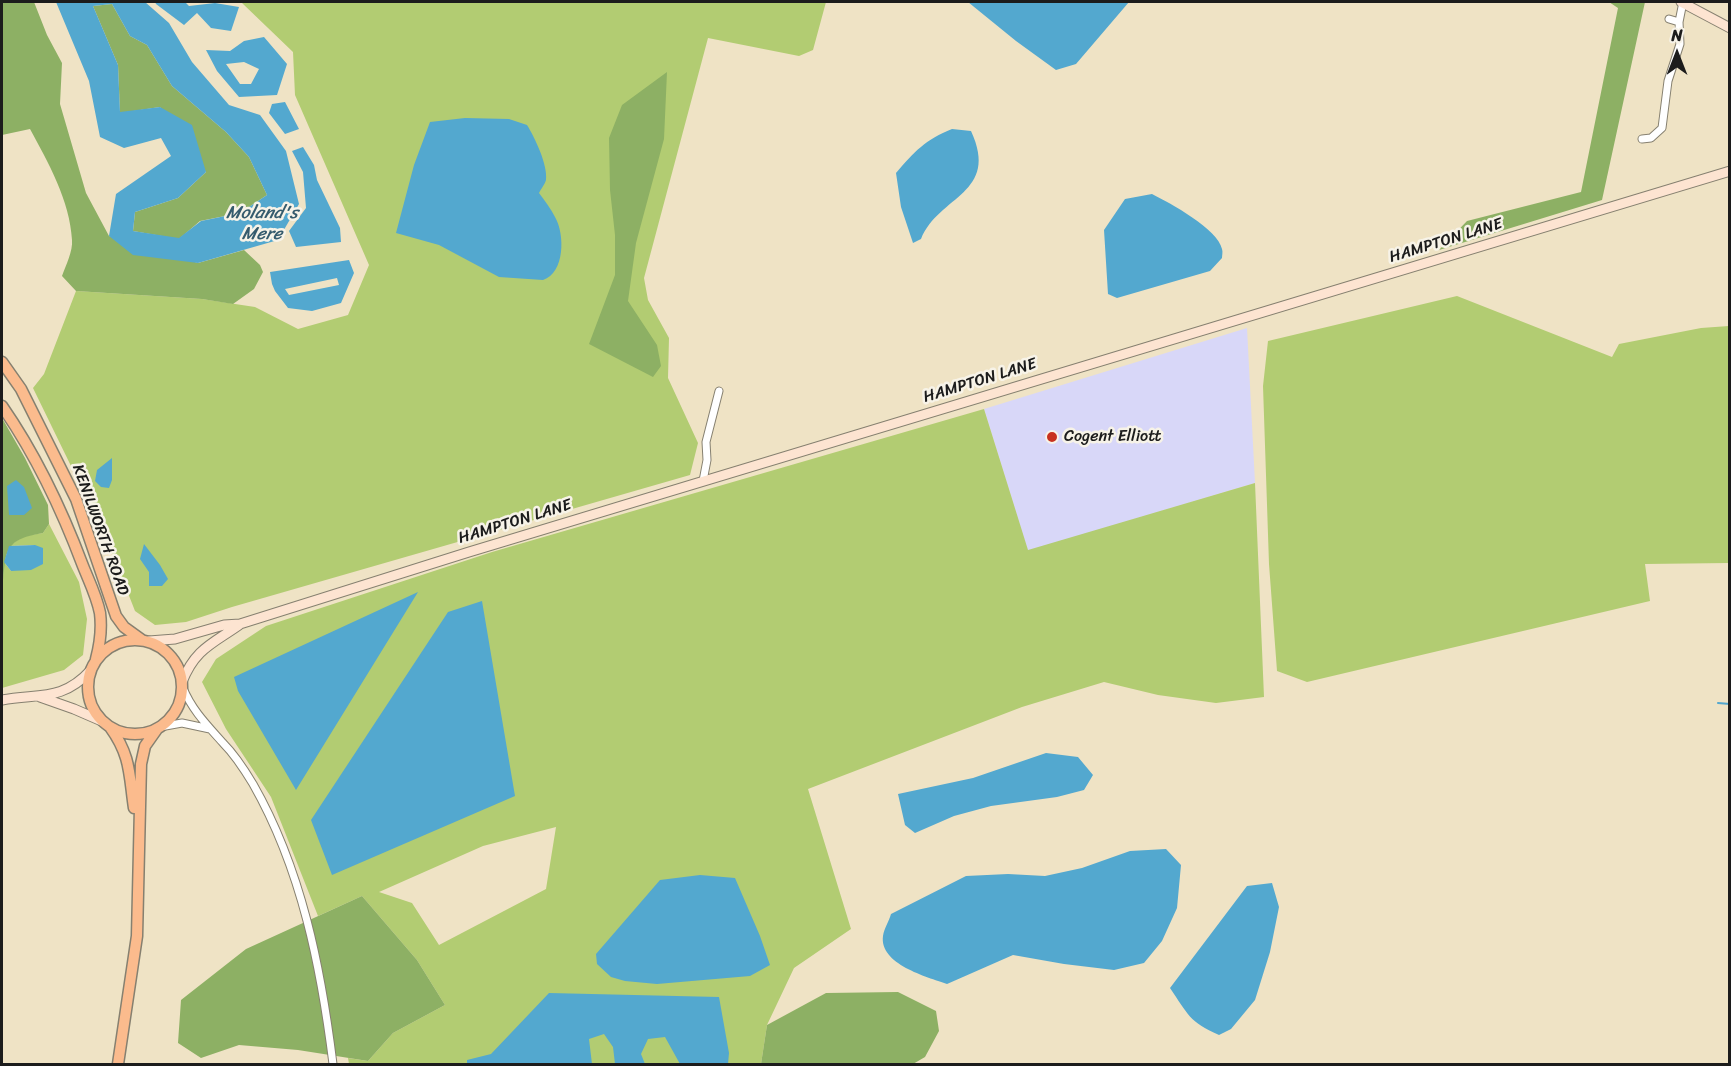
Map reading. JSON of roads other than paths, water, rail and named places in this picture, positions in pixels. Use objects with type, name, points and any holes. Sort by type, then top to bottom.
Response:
[{"type":"highway","name":"KENILWORTH ROAD","points":[[2,362],[21,389],[76,499],[116,616],[124,627],[145,641]]},
{"type":"highway","name":"KENILWORTH ROAD","points":[[2,406],[22,435],[51,490],[98,605],[101,629],[96,659]]},
{"type":"highway","points":[[118,1065],[137,936],[141,764],[145,746],[178,707],[182,685],[178,667],[168,653],[145,641],[121,642],[108,648],[96,659],[88,682],[89,699],[95,711],[121,742],[127,758],[139,842]]},
{"type":"highway","points":[[106,725],[132,734],[146,733],[158,728]]},
{"type":"main road","points":[[1682,2],[1730,28]]},
{"type":"main road","name":"HAMPTON LANE","points":[[182,685],[191,662],[208,644],[240,624],[281,609],[1730,171]]},
{"type":"main road","name":"HAMPTON LANE","points":[[145,641],[175,639],[224,625],[240,624]]},
{"type":"main road","points":[[2,700],[40,697],[71,687],[91,670]]},
{"type":"main road","points":[[40,697],[74,708],[106,725]]},
{"type":"street","points":[[1642,139],[1651,138],[1662,128],[1668,81],[1680,44],[1679,22],[1682,2]]},
{"type":"street","points":[[1669,19],[1679,22]]},
{"type":"street","points":[[1657,134],[1662,142]]},
{"type":"street","points":[[703,481],[707,460],[706,442],[719,391]]},
{"type":"street","points":[[182,685],[192,707],[232,753],[254,785],[291,869],[314,946],[333,1065]]},
{"type":"street","points":[[158,728],[177,723],[189,723],[210,729]]},
{"type":"water","name":"Moland's Mere","points":[[56,2],[145,2],[169,23],[192,62],[229,105],[260,115],[286,151],[299,204],[278,240],[198,263],[133,255],[109,236],[116,194],[171,156],[161,138],[124,148],[100,137],[89,81]],"holes":[[[112,4],[130,36],[147,45],[172,86],[226,132],[249,157],[267,195],[240,213],[201,221],[179,238],[133,231],[135,212],[178,198],[206,172],[192,125],[160,107],[120,112],[118,65],[93,6]]]},
{"type":"water","points":[[155,2],[185,2],[189,6],[215,3],[239,7],[231,31],[211,28],[197,13],[184,25]]},
{"type":"water","points":[[968,2],[1129,2],[1076,64],[1056,70]]},
{"type":"water","points":[[264,37],[287,64],[277,95],[239,97],[217,71],[206,50],[230,51],[244,41]],"holes":[[[244,62],[259,69],[251,84],[240,84],[226,64]]]},
{"type":"water","points":[[285,102],[299,129],[285,134],[269,113],[272,104]]},
{"type":"water","points":[[465,118],[509,119],[527,125],[534,137],[546,174],[545,182],[539,193],[555,217],[561,243],[556,270],[543,280],[499,277],[439,245],[396,233],[414,165],[430,122]]},
{"type":"water","points":[[952,129],[971,131],[978,152],[978,168],[973,181],[964,192],[940,212],[921,239],[913,243],[901,207],[896,173],[921,147]]},
{"type":"water","points":[[303,147],[314,165],[317,180],[340,228],[341,242],[296,247],[289,231],[306,208],[303,172],[292,151]]},
{"type":"water","points":[[1152,194],[1192,217],[1212,233],[1219,241],[1222,258],[1210,271],[1117,298],[1108,294],[1104,230],[1125,199]]},
{"type":"water","points":[[349,260],[354,273],[341,303],[312,311],[288,308],[275,291],[270,272]],"holes":[[[337,278],[339,285],[289,295],[285,289]]]},
{"type":"water","points":[[112,458],[112,480],[109,488],[101,487],[95,481],[97,470]]},
{"type":"water","points":[[16,480],[24,487],[32,508],[24,515],[9,515],[7,486]]},
{"type":"water","points":[[144,544],[168,579],[162,586],[149,586],[149,572],[140,559]]},
{"type":"water","points":[[35,545],[43,548],[43,564],[31,570],[11,571],[4,562],[9,546]]},
{"type":"water","points":[[418,592],[296,790],[238,691],[234,677]]},
{"type":"water","points":[[482,601],[515,796],[332,875],[311,820],[448,612]]},
{"type":"water","points":[[1046,753],[1078,757],[1093,775],[1084,790],[1057,797],[991,806],[954,816],[915,833],[905,825],[898,794],[973,778]]},
{"type":"water","points":[[1166,849],[1181,865],[1177,908],[1162,941],[1144,963],[1114,970],[1013,955],[947,984],[896,962],[884,946],[883,936],[891,914],[966,876],[1008,874],[1045,876],[1082,868],[1130,851]]},
{"type":"water","points":[[700,875],[735,878],[770,965],[750,976],[657,984],[625,981],[611,977],[597,964],[596,954],[660,880]]},
{"type":"water","points":[[1272,883],[1279,907],[1270,952],[1255,1000],[1231,1029],[1219,1035],[1195,1021],[1170,988],[1247,886]]},
{"type":"water","points":[[549,993],[719,997],[729,1053],[728,1064],[680,1064],[665,1037],[648,1039],[641,1054],[645,1064],[615,1064],[613,1047],[604,1034],[589,1039],[592,1064],[467,1064],[467,1060],[491,1054]]},
{"type":"waterway","points":[[1718,703],[1730,704]]},
{"type":"place","name":"Cogent Elliott","points":[[1052,437]]}]
